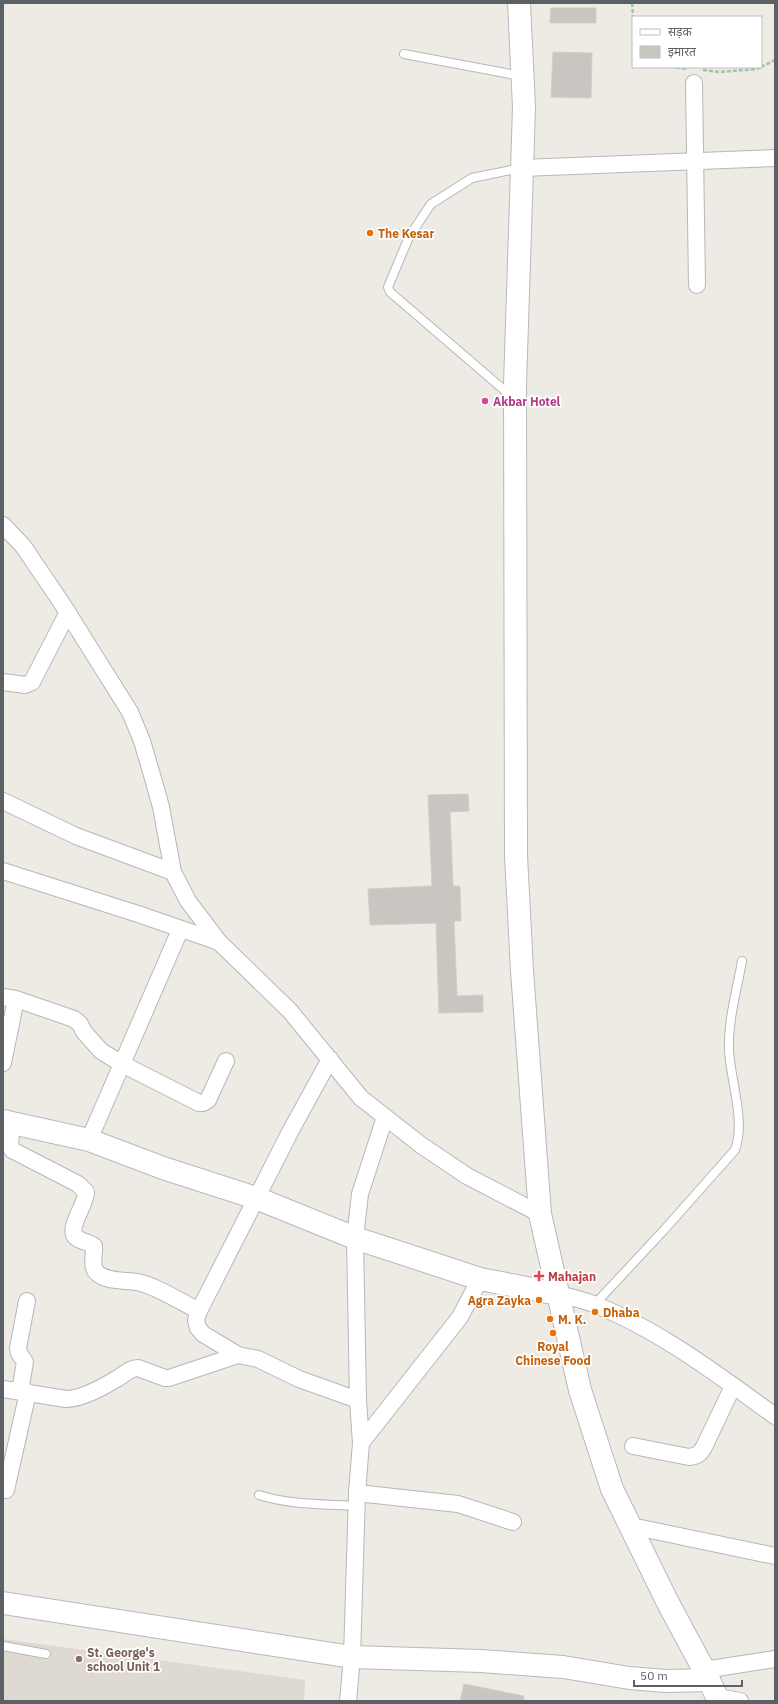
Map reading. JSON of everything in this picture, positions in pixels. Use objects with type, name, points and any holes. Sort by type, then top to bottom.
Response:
[{"type":"main road","points":[[519,3],[524,107],[515,399],[516,855],[522,971],[540,1214],[580,1390],[612,1489],[668,1603],[712,1687]]},
{"type":"main road","points":[[8,1122],[89,1140],[162,1168],[256,1198],[355,1238],[480,1279],[558,1294]]},
{"type":"main road","points":[[3,1603],[352,1657],[481,1661],[564,1667],[629,1678],[666,1680],[712,1687]]},
{"type":"street","points":[[693,74],[696,161],[697,285]]},
{"type":"street","points":[[522,168],[775,158]]},
{"type":"street","points":[[3,525],[23,546],[68,612],[130,712],[142,741],[161,807],[173,872],[188,901],[219,942],[290,1011],[357,1094],[385,1118],[467,1176],[540,1214]]},
{"type":"street","points":[[3,682],[24,685],[32,682],[68,612]]},
{"type":"street","points":[[3,801],[76,836],[173,872]]},
{"type":"street","points":[[3,871],[138,914],[180,930],[219,942]]},
{"type":"street","points":[[89,1140],[180,930]]},
{"type":"street","points":[[3,1063],[9,998],[74,1018],[101,1051],[122,1064],[178,1093],[203,1103],[208,1100],[226,1061]]},
{"type":"street","points":[[330,1059],[256,1198],[198,1311],[196,1320],[198,1328],[203,1334],[238,1355],[258,1359],[299,1379],[358,1400]]},
{"type":"street","points":[[348,1701],[352,1657],[357,1499],[361,1443],[358,1400],[355,1238],[360,1194],[385,1118]]},
{"type":"street","points":[[8,1122],[10,1145],[12,1150],[78,1184],[86,1192],[85,1199],[75,1222],[74,1234],[77,1238],[94,1246],[93,1266],[96,1272],[104,1277],[136,1282],[153,1287],[198,1311]]},
{"type":"street","points":[[361,1443],[460,1317],[480,1279]]},
{"type":"street","points":[[558,1294],[595,1304],[638,1324],[675,1347],[775,1416]]},
{"type":"street","points":[[6,1490],[24,1391],[25,1362],[18,1354],[18,1348],[27,1301]]},
{"type":"street","points":[[3,1388],[66,1398],[77,1398],[119,1378],[133,1368],[138,1368],[165,1378],[169,1378],[238,1355]]},
{"type":"street","points":[[633,1446],[689,1457],[696,1456],[701,1452],[733,1386]]},
{"type":"street","points":[[357,1499],[458,1504],[513,1522]]},
{"type":"street","points":[[631,1526],[775,1556]]},
{"type":"street","points":[[712,1687],[775,1659]]},
{"type":"street","points":[[712,1687],[740,1701]]},
{"type":"lane","points":[[404,54],[523,77]]},
{"type":"lane","points":[[515,399],[390,292],[388,288],[408,237],[431,204],[472,178],[522,168]]},
{"type":"lane","points":[[595,1304],[664,1230],[735,1150],[738,1134],[737,1112],[729,1039],[742,961]]},
{"type":"lane","points":[[258,1495],[294,1503],[357,1499]]},
{"type":"lane","points":[[3,1646],[46,1654]]},
{"type":"path","points":[[632,3],[633,16]]},
{"type":"path","points":[[762,66],[775,60]]},
{"type":"path","points":[[673,68],[693,74],[759,68]]},
{"type":"shaded area","name":"St. George's school Unit 1","points":[[3,1639],[305,1680],[304,1701],[3,1701]]},
{"type":"building","points":[[551,8],[596,8],[596,23],[550,23]]},
{"type":"building","points":[[553,52],[592,53],[591,98],[551,97]]},
{"type":"building","points":[[468,794],[469,811],[450,812],[453,886],[460,886],[461,921],[454,921],[457,996],[483,995],[483,1012],[439,1013],[436,923],[370,925],[368,889],[432,886],[428,795]]},
{"type":"building","points":[[464,1684],[524,1696],[523,1701],[460,1701]]},
{"type":"place","name":"The Kesar","points":[[370,233]]},
{"type":"place","name":"Akbar Hotel","points":[[485,401]]},
{"type":"place","name":"Mahajan","points":[[539,1276]]},
{"type":"place","name":"Agra Zayka","points":[[539,1300]]},
{"type":"place","name":"Dhaba","points":[[595,1312]]},
{"type":"place","name":"M. K.","points":[[550,1319]]},
{"type":"place","name":"Royal Chinese Food","points":[[553,1333]]},
{"type":"place","name":"St. George's school Unit 1","points":[[79,1659]]}]
